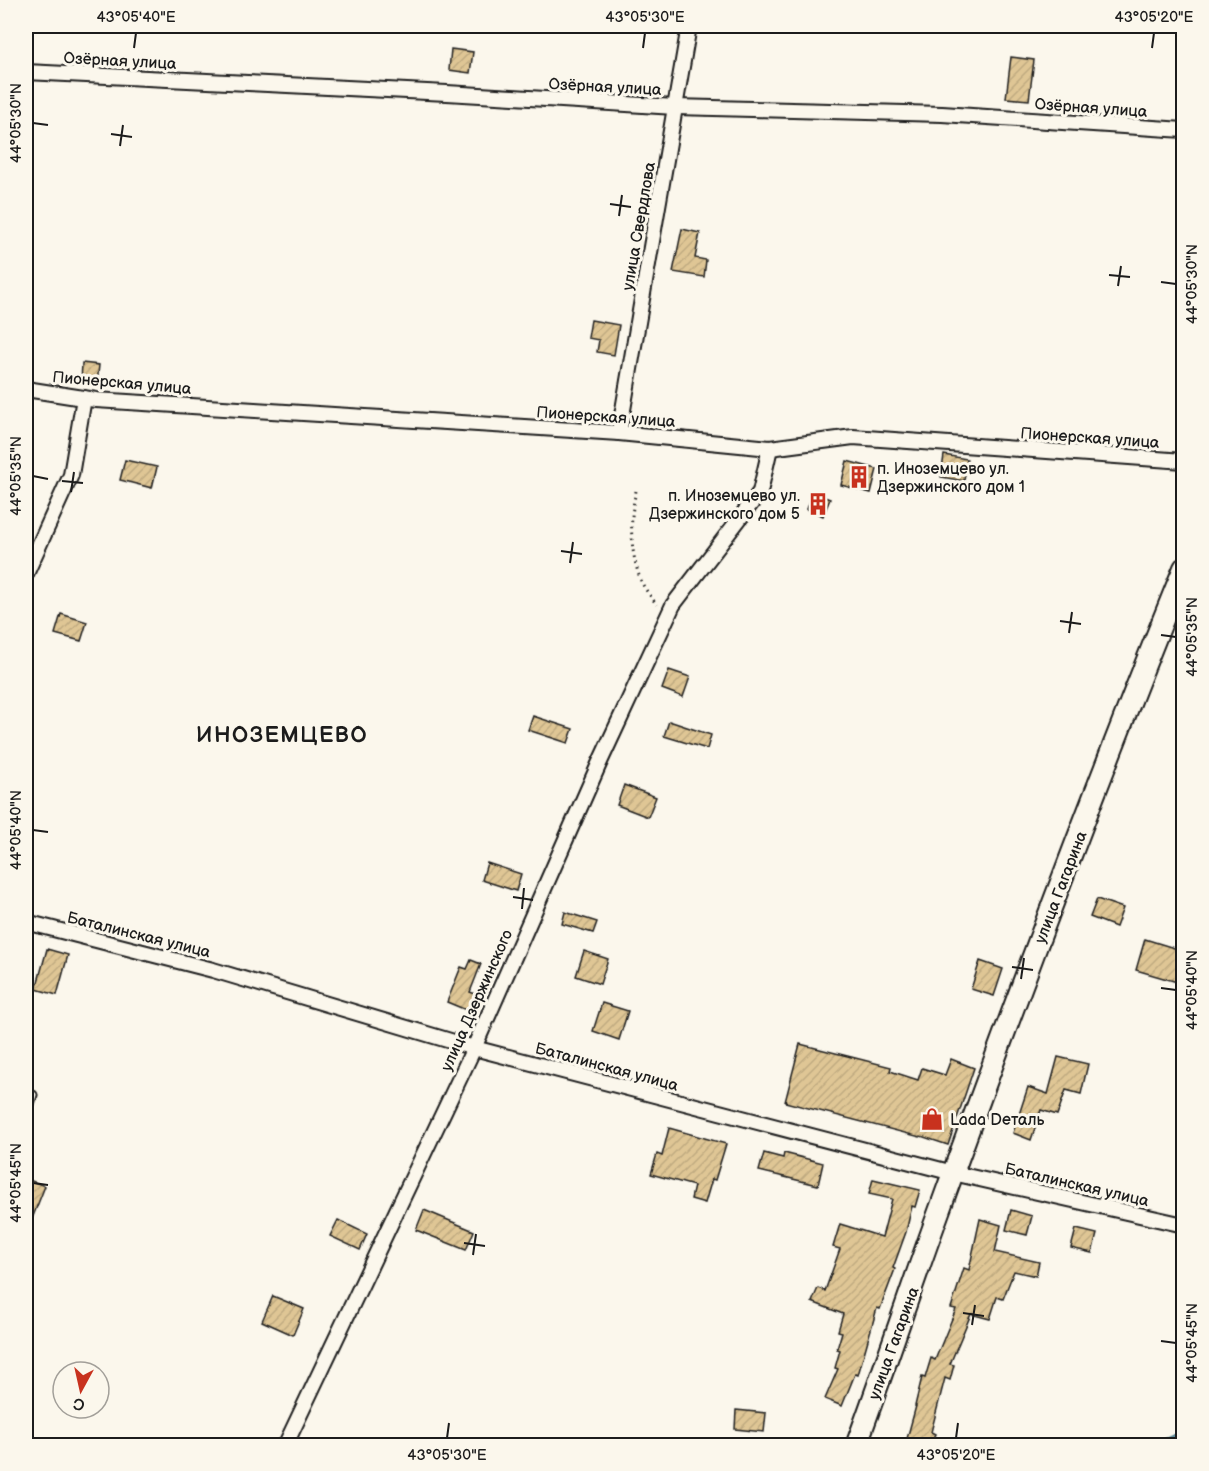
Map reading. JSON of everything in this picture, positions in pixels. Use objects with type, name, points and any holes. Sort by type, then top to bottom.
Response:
[{"type":"main road","name":"улица Гагарина","points":[[856,1446],[953,1173],[1070,858],[1184,568]]},
{"type":"street","name":"улица Свердлова","points":[[619,432],[689,26]]},
{"type":"street","name":"Озёрная улица","points":[[26,72],[675,106],[942,114],[1184,130]]},
{"type":"street","name":"Пионерская улица","points":[[26,389],[84,398],[619,432],[770,448],[853,437],[1184,461]]},
{"type":"street","points":[[26,574],[71,475],[84,398]]},
{"type":"street","name":"улица Дзержинского","points":[[285,1446],[474,1048],[599,764],[673,605],[760,492],[770,448]]},
{"type":"street","name":"Баталинская улица","points":[[26,922],[213,970],[474,1048],[953,1173],[1184,1225]]},
{"type":"lane","points":[[26,1116],[33,1095]]},
{"type":"path","points":[[636,491],[630,532],[636,560],[642,583],[667,620]]},
{"type":"building","points":[[451,49],[473,52],[470,73],[449,70]]},
{"type":"building","points":[[1011,57],[1034,60],[1029,100],[1006,98]]},
{"type":"building","points":[[682,229],[700,233],[695,258],[706,260],[704,277],[673,272]]},
{"type":"building","points":[[591,320],[619,325],[614,355],[597,352],[599,340],[588,338]]},
{"type":"building","points":[[82,363],[99,365],[97,385],[81,383]]},
{"type":"building","points":[[944,455],[967,459],[964,481],[941,477]]},
{"type":"building","points":[[125,460],[157,467],[152,488],[120,480]]},
{"type":"building","name":"п. Иноземцево ул. Дзержинского дом 1","points":[[847,461],[877,469],[871,493],[841,485]]},
{"type":"building","name":"п. Иноземцево ул. Дзержинского дом 5","points":[[813,493],[830,499],[823,516],[807,509]]},
{"type":"building","points":[[61,614],[87,622],[81,641],[55,634]]},
{"type":"building","points":[[669,670],[690,677],[683,697],[662,689]]},
{"type":"building","points":[[533,716],[573,729],[568,743],[528,730]]},
{"type":"building","points":[[669,721],[711,735],[707,749],[664,736]]},
{"type":"building","points":[[624,785],[656,797],[648,817],[617,805]]},
{"type":"building","points":[[487,863],[521,874],[516,891],[482,880]]},
{"type":"building","points":[[1097,899],[1123,908],[1116,927],[1090,917]]},
{"type":"building","points":[[565,912],[597,922],[593,933],[562,924]]},
{"type":"building","points":[[1145,939],[1184,951],[1184,984],[1136,970]]},
{"type":"building","points":[[47,949],[68,955],[57,995],[36,989]]},
{"type":"building","points":[[584,951],[608,959],[600,984],[576,976]]},
{"type":"building","points":[[471,960],[481,964],[470,992],[478,995],[471,1012],[447,1002],[461,967],[467,969]]},
{"type":"building","points":[[980,961],[1003,969],[994,996],[971,989]]},
{"type":"building","points":[[602,1003],[628,1011],[619,1040],[593,1031]]},
{"type":"building","points":[[800,1044],[891,1067],[890,1071],[918,1080],[922,1068],[945,1075],[951,1059],[974,1068],[948,1145],[921,1136],[785,1102]]},
{"type":"building","points":[[1058,1057],[1088,1064],[1081,1094],[1066,1090],[1057,1115],[1041,1110],[1031,1140],[1013,1133],[1028,1087],[1048,1094]]},
{"type":"building","points":[[669,1128],[726,1144],[705,1203],[691,1199],[694,1186],[651,1174],[657,1154],[662,1156]]},
{"type":"building","points":[[764,1153],[783,1158],[784,1153],[823,1163],[818,1185],[759,1171]]},
{"type":"building","points":[[26,1179],[45,1186],[26,1234]]},
{"type":"building","points":[[873,1179],[920,1190],[915,1207],[912,1206],[906,1232],[893,1268],[895,1269],[880,1309],[877,1308],[858,1375],[855,1374],[842,1406],[825,1399],[838,1369],[835,1368],[840,1350],[837,1349],[842,1332],[838,1331],[843,1314],[812,1302],[818,1288],[825,1291],[840,1249],[833,1247],[840,1224],[882,1237],[892,1199],[869,1194]]},
{"type":"building","points":[[424,1210],[474,1231],[466,1250],[416,1230]]},
{"type":"building","points":[[1011,1210],[1032,1216],[1027,1235],[1006,1230]]},
{"type":"building","points":[[980,1219],[1001,1225],[995,1252],[1039,1262],[1036,1276],[1014,1271],[1003,1299],[997,1297],[990,1319],[971,1314],[950,1364],[954,1365],[950,1380],[945,1378],[931,1432],[935,1434],[931,1446],[905,1446],[922,1377],[925,1378],[931,1358],[935,1360],[956,1309],[951,1308],[964,1268],[969,1270]]},
{"type":"building","points":[[338,1220],[367,1234],[360,1250],[330,1236]]},
{"type":"building","points":[[1076,1229],[1097,1234],[1092,1253],[1071,1248]]},
{"type":"building","points":[[273,1296],[304,1309],[293,1335],[262,1321]]},
{"type":"building","points":[[736,1410],[766,1413],[764,1432],[735,1429]]},
{"type":"waterway","points":[[1151,1446],[1184,1432]]},
{"type":"place","name":"п. Иноземцево ул. Дзержинского дом 1","points":[[859,477]]},
{"type":"place","name":"п. Иноземцево ул. Дзержинского дом 5","points":[[818,504]]},
{"type":"place","name":"Lada Dеталь","points":[[932,1119]]},
{"type":"district","name":"ИНОЗЕМЦЕВО","points":[[282,734]]}]
